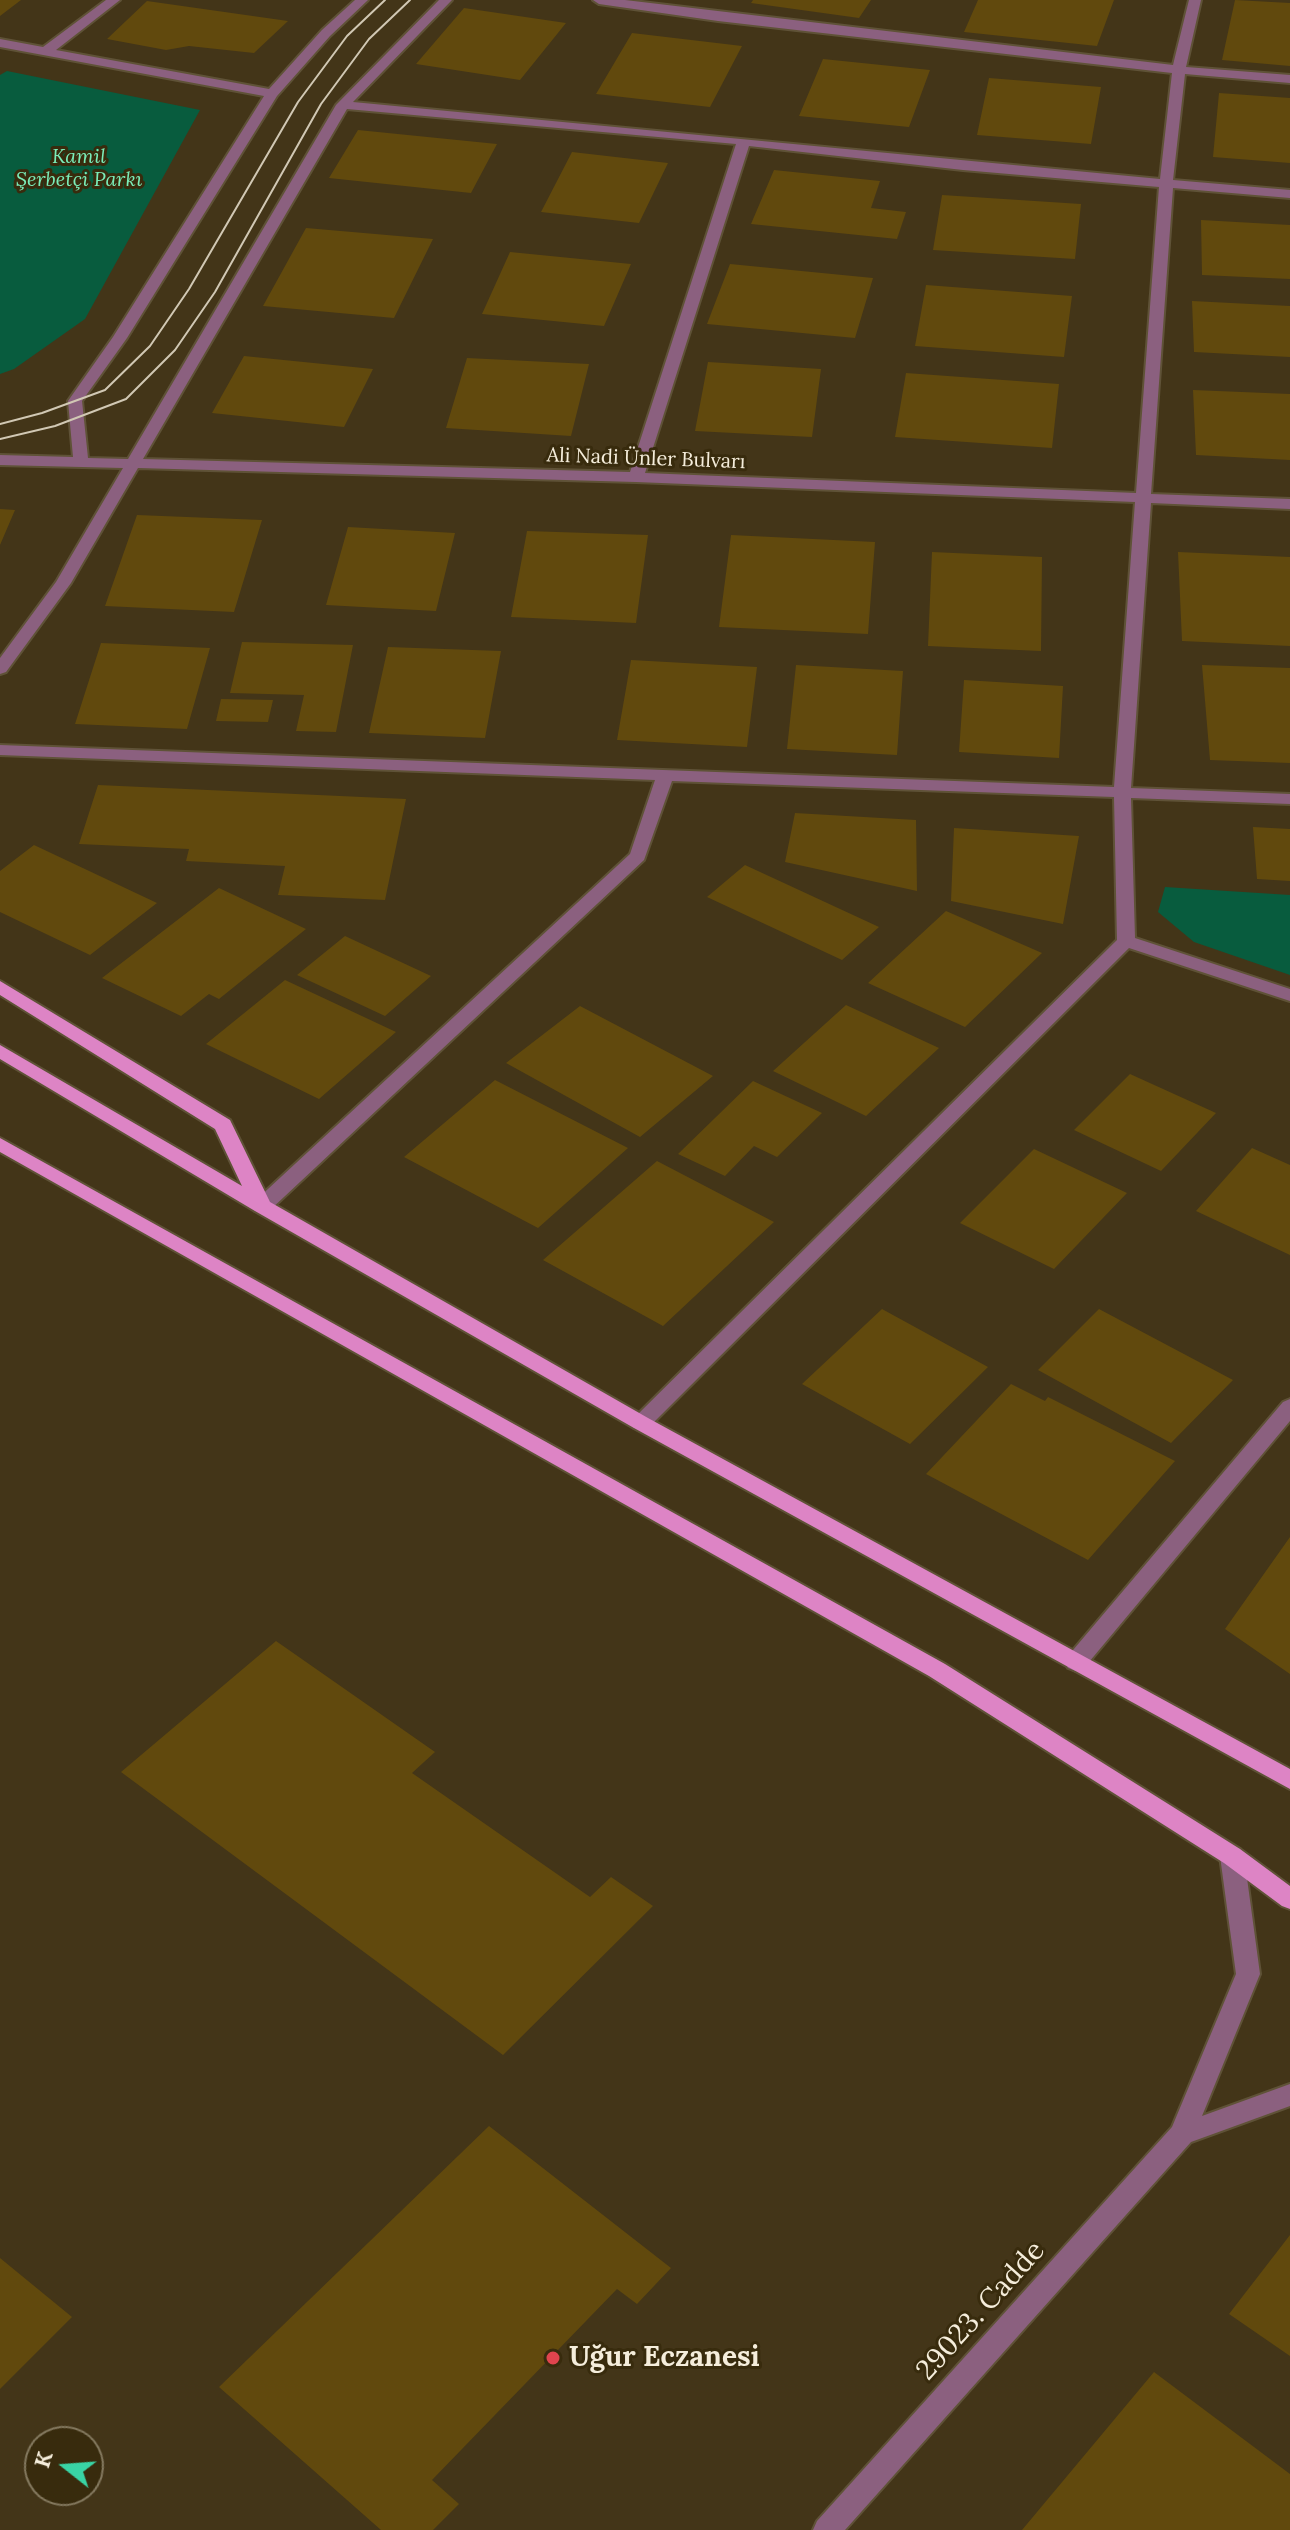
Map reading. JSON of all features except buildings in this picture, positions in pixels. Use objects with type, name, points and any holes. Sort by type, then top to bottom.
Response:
[{"type":"main road","points":[[0,987],[223,1125],[262,1206]]},
{"type":"main road","points":[[0,1051],[262,1206],[641,1423],[1289,1779]]},
{"type":"main road","points":[[0,1144],[937,1670],[1232,1856],[1290,1899]]},
{"type":"street","points":[[43,53],[114,0]]},
{"type":"street","points":[[81,464],[75,401],[120,338],[272,94],[326,33],[362,0]]},
{"type":"street","points":[[0,669],[63,583],[343,105],[446,0]]},
{"type":"street","points":[[599,0],[718,17],[1179,70],[1290,79]]},
{"type":"street","points":[[641,1423],[1126,941],[1122,792],[1166,184],[1179,70],[1195,0]]},
{"type":"street","points":[[0,43],[272,94]]},
{"type":"street","points":[[343,105],[744,141],[963,166],[1290,194]]},
{"type":"street","points":[[636,477],[744,141]]},
{"type":"street","name":"Ali Nadi Ünler Bulvarı","points":[[0,460],[131,466],[636,477],[1290,504]]},
{"type":"street","points":[[0,750],[1290,799]]},
{"type":"street","points":[[262,1206],[638,856],[665,775]]},
{"type":"street","points":[[1126,941],[1290,995]]},
{"type":"street","points":[[1076,1662],[1290,1407]]},
{"type":"street","name":"29023. Cadde","points":[[827,2530],[1182,2134],[1248,1974],[1232,1856]]},
{"type":"street","name":"29023. Cadde","points":[[1182,2134],[1290,2095]]},
{"type":"green space","name":"Kamil Şerbetçi Parkı","points":[[7,71],[200,110],[85,319],[14,369],[0,374],[0,75]]},
{"type":"green space","points":[[1165,887],[1290,895],[1290,975],[1194,942],[1158,912]]},
{"type":"tram line","points":[[0,424],[42,413],[105,390],[150,346],[189,289],[298,102],[347,36],[385,0]]},
{"type":"tram line","points":[[0,439],[55,426],[126,399],[175,350],[215,292],[321,104],[369,39],[410,0]]},
{"type":"place","name":"Uğur Eczanesi","points":[[553,2358]]}]
